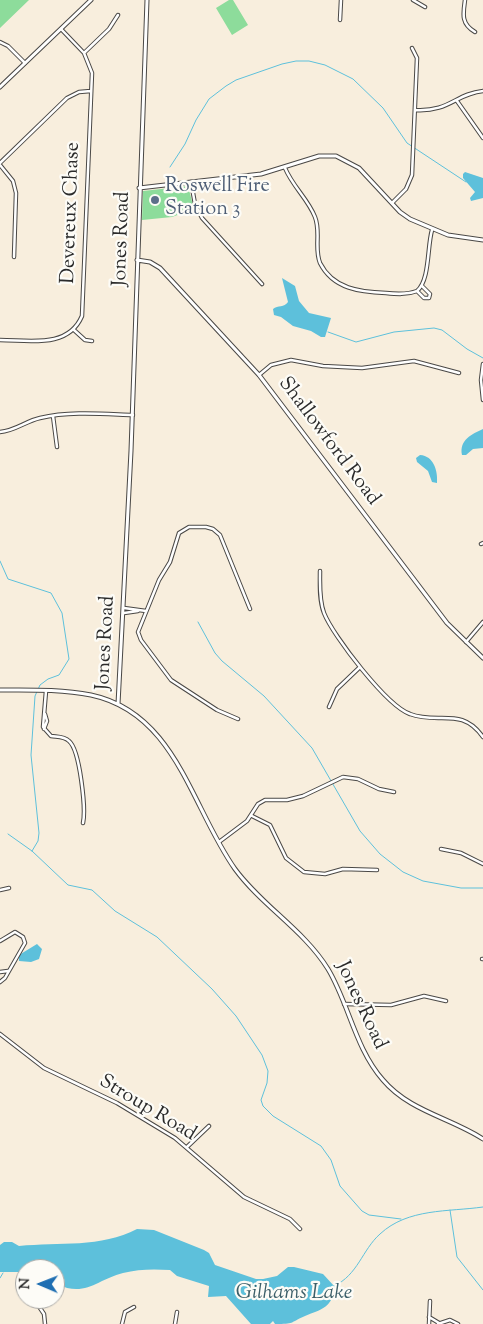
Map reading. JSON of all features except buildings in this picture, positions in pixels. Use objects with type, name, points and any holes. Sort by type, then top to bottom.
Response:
[{"type":"street","points":[[0,88],[91,0]]},
{"type":"street","name":"Jones Road","points":[[147,0],[139,188],[133,415],[118,704],[143,719],[163,741],[235,868],[256,894],[320,958],[344,1004],[369,1061],[388,1086],[412,1104],[457,1124],[483,1140]]},
{"type":"street","points":[[340,20],[341,0]]},
{"type":"street","points":[[413,0],[425,7]]},
{"type":"street","points":[[465,0],[464,21],[468,28],[475,32]]},
{"type":"street","points":[[84,53],[109,29],[118,15]]},
{"type":"street","name":"Devereux Chase","points":[[61,29],[84,53],[92,72],[83,247],[82,308],[79,324],[74,330]]},
{"type":"street","points":[[0,42],[8,46],[25,63]]},
{"type":"street","points":[[392,204],[406,190],[412,175],[417,58],[412,48]]},
{"type":"street","points":[[415,110],[438,110],[469,94],[483,90]]},
{"type":"street","points":[[14,257],[16,193],[13,181],[0,164],[67,98],[79,92],[91,91]]},
{"type":"street","points":[[457,101],[483,138]]},
{"type":"street","points":[[139,188],[262,174],[319,156],[342,158],[359,168],[392,204],[410,220],[432,230],[461,238],[483,240]]},
{"type":"street","points":[[285,168],[293,186],[315,216],[318,229],[319,257],[330,275],[343,286],[359,292],[407,294],[416,291],[422,286],[425,278],[432,230]]},
{"type":"street","points":[[191,182],[195,204],[202,218],[262,284]]},
{"type":"street","name":"Shallowford Road","points":[[137,260],[150,262],[160,268],[259,375],[447,623],[483,658]]},
{"type":"street","points":[[416,291],[424,298],[428,298],[430,294],[422,286]]},
{"type":"street","points":[[0,340],[53,340],[64,337],[74,330],[84,340],[92,341]]},
{"type":"street","points":[[259,375],[271,365],[288,360],[323,366],[362,368],[414,360],[459,373]]},
{"type":"street","points":[[483,364],[481,380],[483,400]]},
{"type":"street","points":[[0,432],[53,416],[133,415]]},
{"type":"street","points":[[53,416],[57,447]]},
{"type":"street","points":[[238,719],[217,710],[168,676],[138,635],[138,628],[159,580],[170,562],[177,537],[183,530],[193,526],[210,528],[220,535],[250,609]]},
{"type":"street","points":[[320,571],[324,614],[360,668],[395,705],[406,713],[420,717],[464,719],[475,727],[483,737]]},
{"type":"street","points":[[124,608],[140,611]]},
{"type":"street","points":[[124,613],[146,611]]},
{"type":"street","points":[[466,643],[483,622]]},
{"type":"street","points":[[329,707],[337,689],[360,668]]},
{"type":"street","points":[[0,690],[46,691],[90,695],[118,704]]},
{"type":"street","points":[[46,691],[45,713],[47,721],[44,729],[51,736],[63,738],[72,744],[83,786],[85,810],[82,824]]},
{"type":"street","points":[[219,842],[252,816],[258,804],[264,800],[287,800],[302,796],[343,777],[358,779],[378,789],[394,792]]},
{"type":"street","points":[[252,816],[270,825],[286,858],[304,872],[325,874],[344,869],[377,870]]},
{"type":"street","points":[[441,850],[461,852],[483,864]]},
{"type":"street","points":[[0,890],[9,888]]},
{"type":"street","points":[[0,941],[15,932],[23,937],[23,948],[1,981]]},
{"type":"street","points":[[1,981],[0,972],[8,971]]},
{"type":"street","points":[[344,1004],[392,1005],[424,996],[446,1001]]},
{"type":"street","name":"Stroup Road","points":[[0,1034],[40,1065],[117,1103],[187,1147],[244,1197],[290,1219],[300,1229]]},
{"type":"street","points":[[187,1147],[209,1126]]},
{"type":"street","points":[[429,1324],[430,1300]]},
{"type":"street","points":[[122,1324],[125,1312],[134,1307]]},
{"type":"street","points":[[41,1309],[44,1314],[45,1324]]},
{"type":"street","points":[[175,1324],[178,1312]]},
{"type":"street","points":[[429,1317],[438,1323],[452,1320],[458,1324]]},
{"type":"green space","points":[[0,0],[29,0],[0,28]]},
{"type":"green space","points":[[229,0],[233,0],[248,25],[232,35],[216,8]]},
{"type":"green space","points":[[188,186],[194,209],[172,217],[142,220],[143,191]]},
{"type":"water","points":[[465,172],[483,178],[483,198],[471,201],[470,198],[475,192],[463,178]]},
{"type":"water","points":[[282,278],[295,286],[299,301],[309,313],[331,318],[325,337],[293,326],[281,317],[274,315],[273,309],[288,302]]},
{"type":"water","points":[[483,429],[483,448],[473,449],[466,455],[462,455],[462,445],[467,438]]},
{"type":"water","points":[[420,455],[432,461],[437,474],[437,483],[432,482],[428,471],[417,462],[416,458]]},
{"type":"water","points":[[37,944],[42,949],[39,959],[31,962],[19,961],[19,955]]},
{"type":"water","name":"Gilhams Lake","points":[[137,1229],[154,1230],[204,1250],[209,1253],[215,1265],[256,1279],[277,1276],[288,1267],[323,1274],[335,1287],[334,1294],[329,1304],[325,1307],[292,1323],[275,1324],[273,1321],[270,1324],[251,1324],[226,1296],[208,1297],[209,1286],[177,1276],[170,1270],[129,1272],[91,1286],[76,1289],[65,1287],[65,1259],[15,1259],[15,1272],[0,1272],[0,1245],[4,1242],[12,1242],[19,1246],[80,1243],[94,1242],[123,1235]]},
{"type":"waterway","points":[[170,167],[185,144],[196,120],[209,99],[226,86],[236,80],[282,64],[309,61],[325,65],[353,79],[383,108],[407,143],[466,182]]},
{"type":"waterway","points":[[328,332],[356,342],[394,332],[434,328],[442,330],[467,349],[483,358]]},
{"type":"waterway","points":[[0,561],[8,579],[51,593],[62,613],[69,659],[59,675],[48,679],[40,685],[35,696],[31,755],[39,833],[38,841],[32,851]]},
{"type":"waterway","points":[[198,622],[215,653],[222,661],[264,696],[312,748],[360,831],[380,854],[403,872],[423,881],[461,888],[483,888]]},
{"type":"waterway","points":[[8,834],[32,851],[68,885],[92,890],[115,911],[157,937],[212,989],[236,1016],[262,1055],[268,1071],[267,1083],[261,1100],[263,1106],[273,1116],[321,1146],[331,1160],[340,1186],[362,1211],[369,1215],[401,1219]]},
{"type":"waterway","points":[[334,1286],[349,1275],[374,1240],[391,1226],[416,1215],[483,1207]]},
{"type":"waterway","points":[[450,1210],[457,1257],[483,1290]]},
{"type":"waterway","points":[[0,1278],[3,1273]]},
{"type":"place","name":"Roswell Fire Station 3","points":[[155,200]]}]
